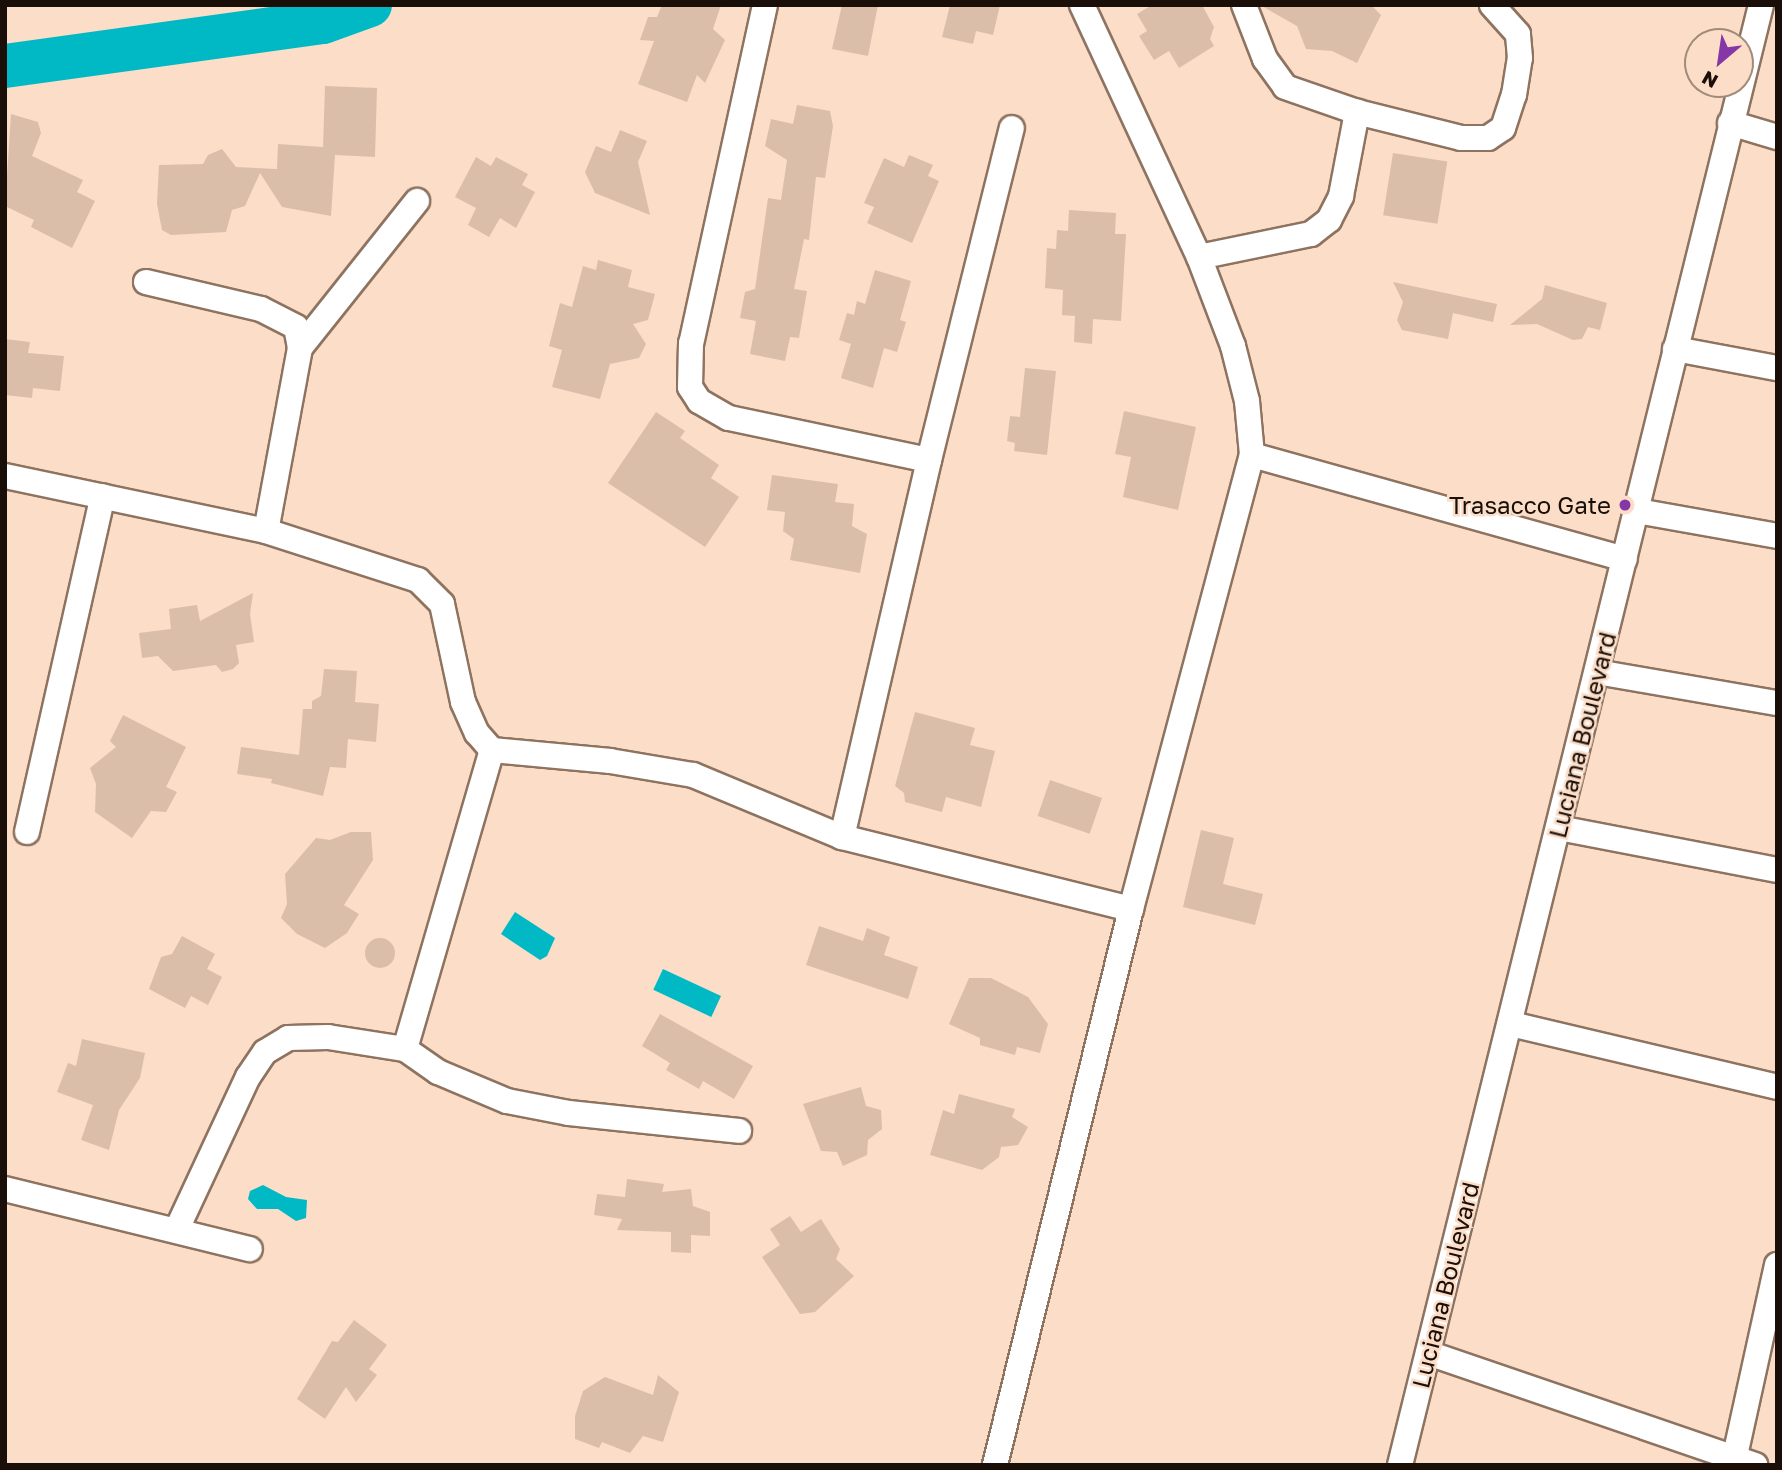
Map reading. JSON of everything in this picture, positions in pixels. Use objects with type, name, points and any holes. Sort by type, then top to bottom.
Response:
[{"type":"street","points":[[765,5],[691,343],[690,387],[699,401],[729,418],[929,460]]},
{"type":"street","points":[[995,1465],[1130,909],[1252,455],[1247,401],[1233,346],[1199,257],[1082,5]]},
{"type":"street","points":[[1244,5],[1265,59],[1285,87],[1357,112],[1461,138],[1488,138],[1503,128],[1514,95],[1518,34],[1492,5]]},
{"type":"street","name":"Luciana Boulevard","points":[[1400,1465],[1761,5]]},
{"type":"street","points":[[1199,257],[1311,234],[1329,220],[1341,197],[1357,112]]},
{"type":"street","points":[[1730,123],[1777,137]]},
{"type":"street","points":[[842,837],[929,460],[1012,128]]},
{"type":"street","points":[[300,348],[416,201]]},
{"type":"street","points":[[146,282],[284,317],[296,327],[300,348],[266,531]]},
{"type":"street","points":[[1675,349],[1777,368]]},
{"type":"street","points":[[1252,455],[1625,559]]},
{"type":"street","points":[[5,476],[266,531],[390,569],[433,591],[450,630],[469,718],[492,750],[610,761],[693,775],[842,837],[1130,909]]},
{"type":"street","points":[[27,832],[103,496]]},
{"type":"street","points":[[1637,511],[1777,537]]},
{"type":"street","points":[[1597,672],[1777,703]]},
{"type":"street","points":[[405,1049],[492,750]]},
{"type":"street","points":[[1559,828],[1777,870]]},
{"type":"street","points":[[1511,1024],[1777,1087]]},
{"type":"street","points":[[177,1229],[248,1077],[275,1043],[288,1038],[328,1037],[405,1049],[438,1072],[507,1101],[569,1113],[739,1131]]},
{"type":"street","points":[[5,1189],[250,1249]]},
{"type":"street","points":[[1428,1353],[1741,1462],[1777,1265]]},
{"type":"water","points":[[515,912],[555,938],[547,956],[540,960],[501,934]]},
{"type":"water","points":[[663,969],[721,996],[711,1017],[653,990]]},
{"type":"water","points":[[263,1185],[286,1197],[307,1200],[306,1218],[296,1221],[278,1209],[257,1209],[248,1199],[250,1191]]},
{"type":"building","points":[[662,5],[721,5],[713,29],[725,40],[705,83],[697,75],[687,102],[638,84],[654,41],[640,40],[648,17],[657,17]]},
{"type":"building","points":[[842,5],[878,5],[868,56],[832,49]]},
{"type":"building","points":[[950,5],[1000,5],[993,35],[976,31],[973,44],[942,37]]},
{"type":"building","points":[[1152,5],[1202,5],[1214,27],[1210,39],[1214,46],[1179,68],[1169,51],[1154,60],[1139,36],[1147,31],[1137,14]]},
{"type":"building","points":[[1260,5],[1371,5],[1381,15],[1357,63],[1332,51],[1306,49],[1297,26]]},
{"type":"building","points":[[325,86],[377,88],[375,157],[335,155],[331,216],[282,207],[260,173],[245,206],[232,210],[226,232],[171,235],[162,230],[157,204],[159,165],[203,164],[208,155],[222,149],[236,167],[277,169],[278,144],[323,147]]},
{"type":"building","points":[[797,105],[830,111],[833,126],[825,178],[816,177],[809,240],[804,239],[794,289],[807,291],[799,338],[790,337],[785,361],[750,354],[756,321],[740,318],[745,292],[755,289],[768,198],[781,200],[787,160],[765,146],[771,119],[793,124]]},
{"type":"building","points":[[11,114],[38,122],[41,133],[32,156],[83,180],[77,192],[95,201],[72,248],[31,227],[34,220],[5,206]]},
{"type":"building","points":[[620,130],[647,141],[638,162],[650,215],[595,193],[585,172],[596,146],[611,152]]},
{"type":"building","points":[[1393,153],[1447,162],[1437,224],[1383,215]]},
{"type":"building","points":[[909,155],[933,165],[928,176],[939,181],[912,243],[867,223],[874,207],[864,203],[884,158],[904,167]]},
{"type":"building","points":[[476,157],[491,166],[496,157],[528,174],[522,185],[535,192],[516,228],[500,218],[489,237],[468,225],[476,208],[455,197]]},
{"type":"building","points":[[1069,210],[1116,213],[1115,234],[1126,234],[1121,321],[1093,319],[1092,344],[1074,342],[1075,316],[1062,315],[1063,290],[1045,288],[1047,248],[1056,249],[1057,230],[1068,231]]},
{"type":"building","points":[[598,260],[632,270],[628,287],[655,294],[648,320],[633,324],[646,344],[639,358],[610,364],[600,399],[552,387],[562,350],[549,346],[560,303],[572,307],[583,266],[596,270]]},
{"type":"building","points":[[875,270],[911,281],[900,320],[906,322],[897,352],[884,348],[873,388],[841,378],[851,344],[839,340],[847,313],[854,315],[857,301],[865,304]]},
{"type":"building","points":[[1393,282],[1497,304],[1493,322],[1453,313],[1448,339],[1402,330],[1397,320],[1403,302]]},
{"type":"building","points":[[1545,285],[1607,303],[1600,330],[1588,327],[1582,339],[1573,340],[1537,324],[1510,325],[1542,299]]},
{"type":"building","points":[[5,339],[30,342],[28,353],[64,356],[60,391],[33,388],[32,398],[5,395]]},
{"type":"building","points":[[1025,368],[1056,371],[1047,455],[1014,451],[1015,443],[1007,441],[1010,416],[1020,417]]},
{"type":"building","points":[[1124,411],[1196,427],[1178,510],[1123,497],[1131,457],[1115,454]]},
{"type":"building","points":[[656,412],[685,431],[680,438],[719,465],[711,478],[739,497],[705,547],[608,483]]},
{"type":"building","points":[[772,475],[838,484],[835,502],[854,504],[852,526],[867,534],[860,573],[790,560],[794,539],[783,531],[785,512],[767,510]]},
{"type":"building","points":[[253,593],[250,614],[254,642],[236,645],[239,663],[233,669],[222,672],[216,665],[173,671],[158,656],[142,658],[139,633],[171,629],[169,609],[197,605],[200,621]]},
{"type":"building","points":[[324,669],[357,671],[355,702],[379,704],[376,742],[348,739],[346,768],[330,767],[323,796],[271,783],[272,779],[237,774],[241,747],[299,755],[303,709],[312,709],[312,701],[321,696]]},
{"type":"building","points":[[915,712],[975,728],[970,745],[995,751],[981,807],[946,797],[942,812],[905,802],[904,793],[895,786]]},
{"type":"building","points":[[123,715],[186,747],[166,787],[177,792],[166,812],[151,811],[132,838],[95,812],[96,784],[90,768],[116,747],[110,741]]},
{"type":"building","points":[[1050,780],[1102,798],[1090,834],[1038,816]]},
{"type":"building","points":[[1201,830],[1234,838],[1223,884],[1263,894],[1255,925],[1183,907]]},
{"type":"building","points":[[351,832],[371,832],[373,860],[344,905],[359,914],[347,933],[325,948],[297,934],[281,918],[287,904],[285,874],[316,838],[330,840]]},
{"type":"building","points":[[819,926],[863,941],[867,928],[890,937],[884,955],[918,967],[908,999],[806,965]]},
{"type":"building","points":[[182,936],[215,954],[207,969],[222,977],[208,1005],[191,996],[185,1008],[149,989],[161,957],[172,954]]},
{"type":"building","points":[[380,938],[391,942],[395,953],[391,964],[380,968],[369,964],[365,953],[369,942]]},
{"type":"building","points":[[969,978],[991,978],[1028,997],[1048,1024],[1040,1053],[1017,1047],[1015,1055],[980,1045],[980,1038],[949,1024]]},
{"type":"building","points":[[660,1014],[753,1066],[734,1099],[703,1081],[699,1089],[666,1070],[670,1063],[642,1046]]},
{"type":"building","points":[[82,1039],[145,1053],[140,1078],[119,1110],[109,1150],[81,1140],[93,1105],[57,1092],[68,1063],[76,1066]]},
{"type":"building","points":[[861,1087],[866,1106],[881,1110],[882,1129],[868,1140],[867,1155],[843,1166],[837,1152],[821,1151],[803,1104]]},
{"type":"building","points":[[959,1094],[1015,1109],[1012,1117],[1028,1127],[1018,1145],[1001,1147],[999,1157],[982,1170],[930,1155],[943,1110],[954,1114]]},
{"type":"building","points":[[627,1179],[664,1184],[662,1192],[691,1189],[693,1206],[710,1212],[710,1236],[691,1235],[691,1253],[671,1252],[671,1232],[617,1230],[622,1219],[594,1215],[597,1194],[625,1197]]},
{"type":"building","points":[[790,1216],[801,1232],[821,1219],[840,1249],[836,1259],[854,1276],[815,1312],[800,1314],[762,1257],[780,1245],[770,1229]]},
{"type":"building","points":[[354,1320],[387,1345],[369,1369],[377,1375],[356,1402],[346,1387],[325,1419],[297,1399],[332,1341],[338,1342]]},
{"type":"building","points":[[658,1375],[679,1392],[663,1442],[643,1436],[630,1453],[602,1442],[599,1448],[575,1439],[575,1416],[583,1391],[605,1377],[653,1395]]},
{"type":"waterway","points":[[5,66],[323,22],[370,5]]},
{"type":"place","name":"Trasacco Gate","points":[[1625,505]]}]
